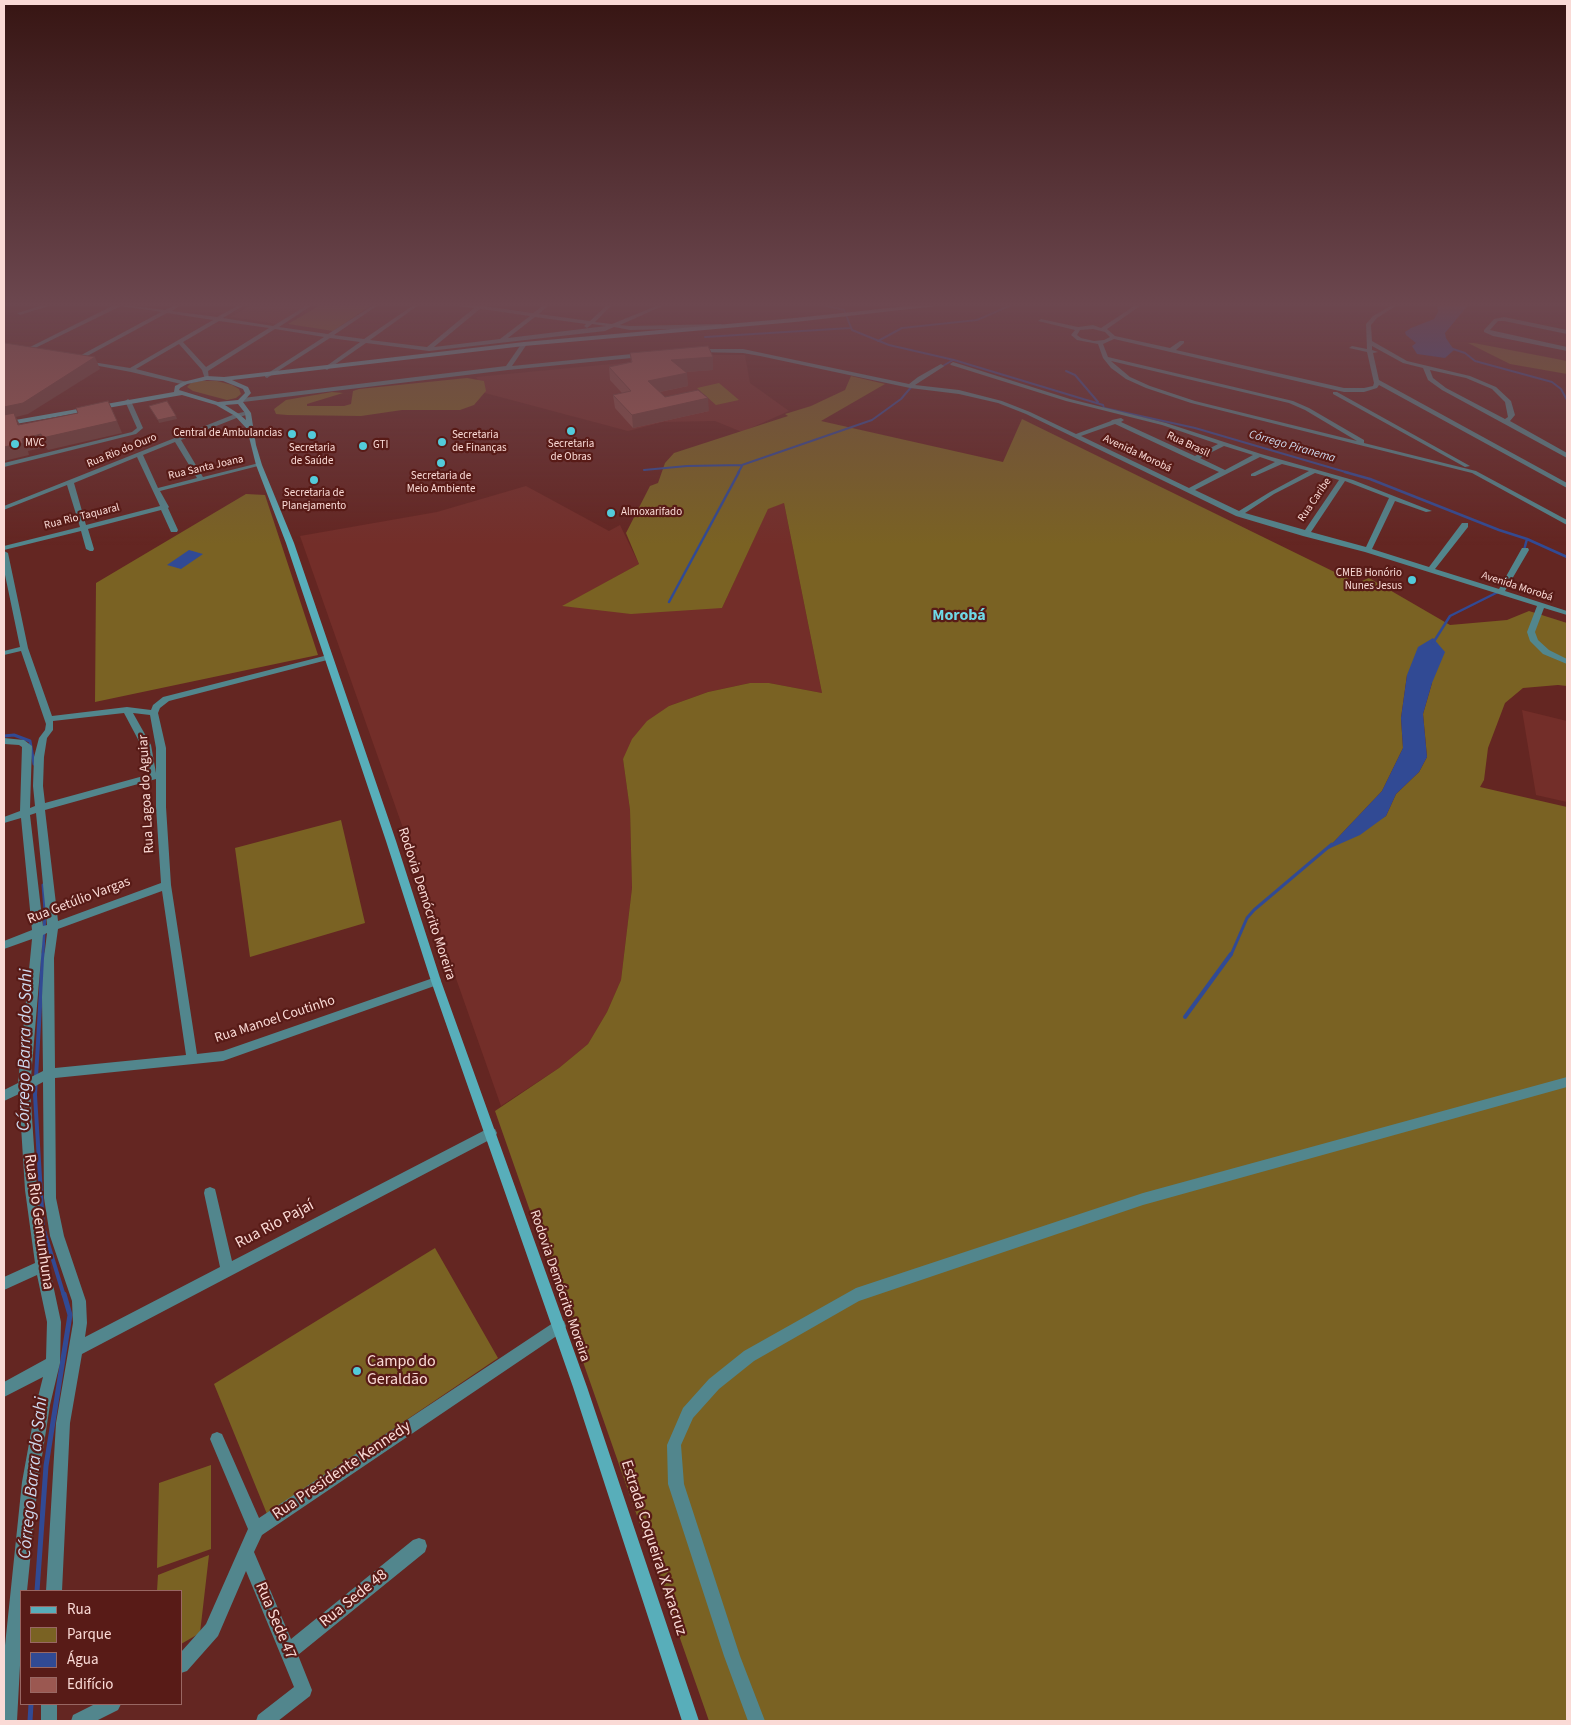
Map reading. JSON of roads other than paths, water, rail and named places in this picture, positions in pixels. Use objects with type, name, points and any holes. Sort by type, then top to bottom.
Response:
[{"type":"street","points":[[146,398],[182,384]]},
{"type":"street","points":[[240,384],[248,390],[242,401]]},
{"type":"street","points":[[177,387],[176,390],[181,393],[218,404],[375,384]]},
{"type":"street","name":"Avenida Morobá","points":[[903,384],[959,392],[1000,402],[1028,413],[1239,514],[1431,569],[1567,613]]},
{"type":"street","points":[[1018,384],[1343,479],[1428,511]]},
{"type":"street","points":[[1144,384],[1174,397],[1474,472]]},
{"type":"street","points":[[1218,384],[1291,402],[1307,409],[1362,441],[1364,445]]},
{"type":"street","points":[[1319,384],[1355,391],[1372,388],[1392,391]]},
{"type":"street","points":[[1372,388],[1376,384]]},
{"type":"street","points":[[1382,384],[1567,486]]},
{"type":"street","points":[[1437,384],[1544,441],[1567,456]]},
{"type":"street","points":[[1486,384],[1494,388],[1508,401],[1512,415],[1506,421]]},
{"type":"street","points":[[1324,386],[1567,523]]},
{"type":"street","points":[[1346,397],[1355,391]]},
{"type":"street","points":[[4,424],[181,393]]},
{"type":"street","points":[[4,464],[127,436],[139,431],[140,428],[128,401]]},
{"type":"street","name":"Rodovia Demócrito Moreira","points":[[242,401],[248,413],[259,465],[290,543],[392,841],[436,981],[580,1387]]},
{"type":"street","name":"Rodovia Demócrito Moreira","points":[[218,404],[237,415],[250,429]]},
{"type":"street","name":"Rua Rio do Ouro","points":[[4,508],[237,415],[248,413]]},
{"type":"street","points":[[1075,436],[1114,421],[1138,418]]},
{"type":"street","name":"Rua Brasil","points":[[1114,421],[1226,473]]},
{"type":"street","points":[[1332,437],[1339,433],[1341,429]]},
{"type":"street","points":[[177,439],[201,479]]},
{"type":"street","points":[[1194,459],[1224,443]]},
{"type":"street","points":[[139,454],[174,530]]},
{"type":"street","points":[[1190,490],[1259,455]]},
{"type":"street","points":[[1436,462],[1444,460],[1448,455]]},
{"type":"street","points":[[1253,475],[1282,461]]},
{"type":"street","name":"Rua Santa Joana","points":[[157,490],[259,465]]},
{"type":"street","points":[[1239,514],[1272,493],[1314,471]]},
{"type":"street","name":"Rua Caribe","points":[[1306,534],[1343,479]]},
{"type":"street","points":[[70,482],[82,528],[90,549]]},
{"type":"street","points":[[1368,550],[1393,497]]},
{"type":"street","name":"Rua Rio Taquaral","points":[[4,548],[165,507]]},
{"type":"street","points":[[1431,569],[1466,525]]},
{"type":"street","points":[[1501,592],[1525,550]]},
{"type":"street","points":[[4,553],[8,593],[48,719],[127,710],[154,713],[160,703],[166,699],[328,657]]},
{"type":"street","points":[[1541,605],[1531,632],[1534,641],[1546,652],[1567,662]]},
{"type":"street","points":[[4,653],[24,648]]},
{"type":"street","points":[[4,820],[39,808],[156,775],[146,745],[127,710]]},
{"type":"street","name":"Rua Lagoa do Aguiar","points":[[154,713],[161,748],[156,775],[166,885],[192,1059]]},
{"type":"street","name":"Rua Rio Gemunhuna","points":[[48,719],[49,730],[43,738],[39,758],[39,808],[53,927],[49,958],[50,1198],[57,1236],[79,1302],[80,1323],[63,1423],[54,1590]]},
{"type":"street","name":"Rua Rio Gemunhuna","points":[[4,741],[21,742],[27,746],[25,813],[38,933],[24,1087],[31,1190],[42,1266],[54,1322],[53,1363],[43,1405],[30,1482],[12,1656],[9,1721]]},
{"type":"street","name":"Rua Getúlio Vargas","points":[[4,945],[166,885]]},
{"type":"street","name":"Rua Manoel Coutinho","points":[[4,1096],[48,1074],[223,1056],[436,981]]},
{"type":"street","points":[[756,1721],[732,1656],[676,1484],[674,1445],[688,1413],[714,1384],[742,1362],[856,1295],[1142,1200],[1567,1082]]},
{"type":"street","name":"Rua Rio Pajaí","points":[[76,1349],[490,1133]]},
{"type":"street","points":[[210,1193],[227,1270]]},
{"type":"street","points":[[4,1284],[42,1266]]},
{"type":"street","name":"Rua Presidente Kennedy","points":[[256,1530],[559,1326]]},
{"type":"street","points":[[4,1390],[53,1363]]},
{"type":"street","name":"Estrada Coqueiral X Aracruz","points":[[580,1387],[690,1721]]},
{"type":"street","points":[[182,1664],[212,1630],[256,1530],[216,1439]]},
{"type":"street","name":"Rua Sede 48","points":[[288,1652],[420,1546]]},
{"type":"street","name":"Rua Sede 47","points":[[246,1553],[304,1690],[264,1721]]},
{"type":"street","points":[[49,1705],[49,1721]]},
{"type":"street","points":[[79,1721],[110,1705]]},
{"type":"water","points":[[189,550],[203,554],[181,569],[167,565]]},
{"type":"water","points":[[1433,638],[1445,652],[1432,683],[1423,714],[1427,757],[1419,772],[1396,794],[1386,816],[1360,835],[1326,850],[1382,791],[1403,748],[1401,718],[1407,675],[1418,647]]},
{"type":"waterway","name":"Córrego Piranema","points":[[1035,384],[1103,405],[1104,408],[1195,428],[1349,473]]},
{"type":"waterway","points":[[1083,384],[1098,402]]},
{"type":"waterway","points":[[1555,384],[1561,389],[1567,400]]},
{"type":"waterway","points":[[644,470],[687,466],[742,465],[872,420],[901,399],[913,385]]},
{"type":"waterway","points":[[738,473],[742,466]]},
{"type":"waterway","points":[[669,602],[739,472]]},
{"type":"waterway","name":"Córrego Piranema","points":[[1345,472],[1370,479],[1499,530],[1527,539]]},
{"type":"waterway","points":[[1524,550],[1527,539]]},
{"type":"waterway","name":"Córrego Piranema","points":[[1527,539],[1567,557]]},
{"type":"waterway","points":[[1433,643],[1450,616],[1498,592]]},
{"type":"waterway","name":"Córrego Barra do Sahi","points":[[4,736],[14,735],[30,741],[34,764]]},
{"type":"waterway","points":[[1231,955],[1247,918],[1254,910],[1332,844]]},
{"type":"waterway","name":"Córrego Barra do Sahi","points":[[43,885],[45,910],[43,955]]},
{"type":"waterway","name":"Córrego Barra do Sahi","points":[[43,954],[35,1095],[43,1227],[64,1296]]},
{"type":"waterway","points":[[1185,1017],[1231,954]]},
{"type":"waterway","name":"Córrego Barra do Sahi","points":[[37,1590],[46,1466],[70,1315],[64,1294]]},
{"type":"waterway","name":"Córrego Barra do Sahi","points":[[30,1721],[31,1705]]},
{"type":"place","name":"Secretaria de Obras","points":[[571,431]]},
{"type":"place","name":"Central de Ambulancias","points":[[292,434]]},
{"type":"place","name":"Secretaria de Saúde","points":[[312,435]]},
{"type":"place","name":"Secretaria de Finanças","points":[[442,442]]},
{"type":"place","name":"MVC","points":[[15,444]]},
{"type":"place","name":"GTI","points":[[363,446]]},
{"type":"place","name":"Secretaria de Meio Ambiente","points":[[441,463]]},
{"type":"place","name":"Secretaria de Planejamento","points":[[314,480]]},
{"type":"place","name":"Almoxarifado","points":[[611,513]]},
{"type":"place","name":"CMEB Honório Nunes Jesus","points":[[1412,580]]},
{"type":"place","name":"Campo do Geraldão","points":[[357,1371]]},
{"type":"district","name":"Morobá","points":[[959,616]]}]
